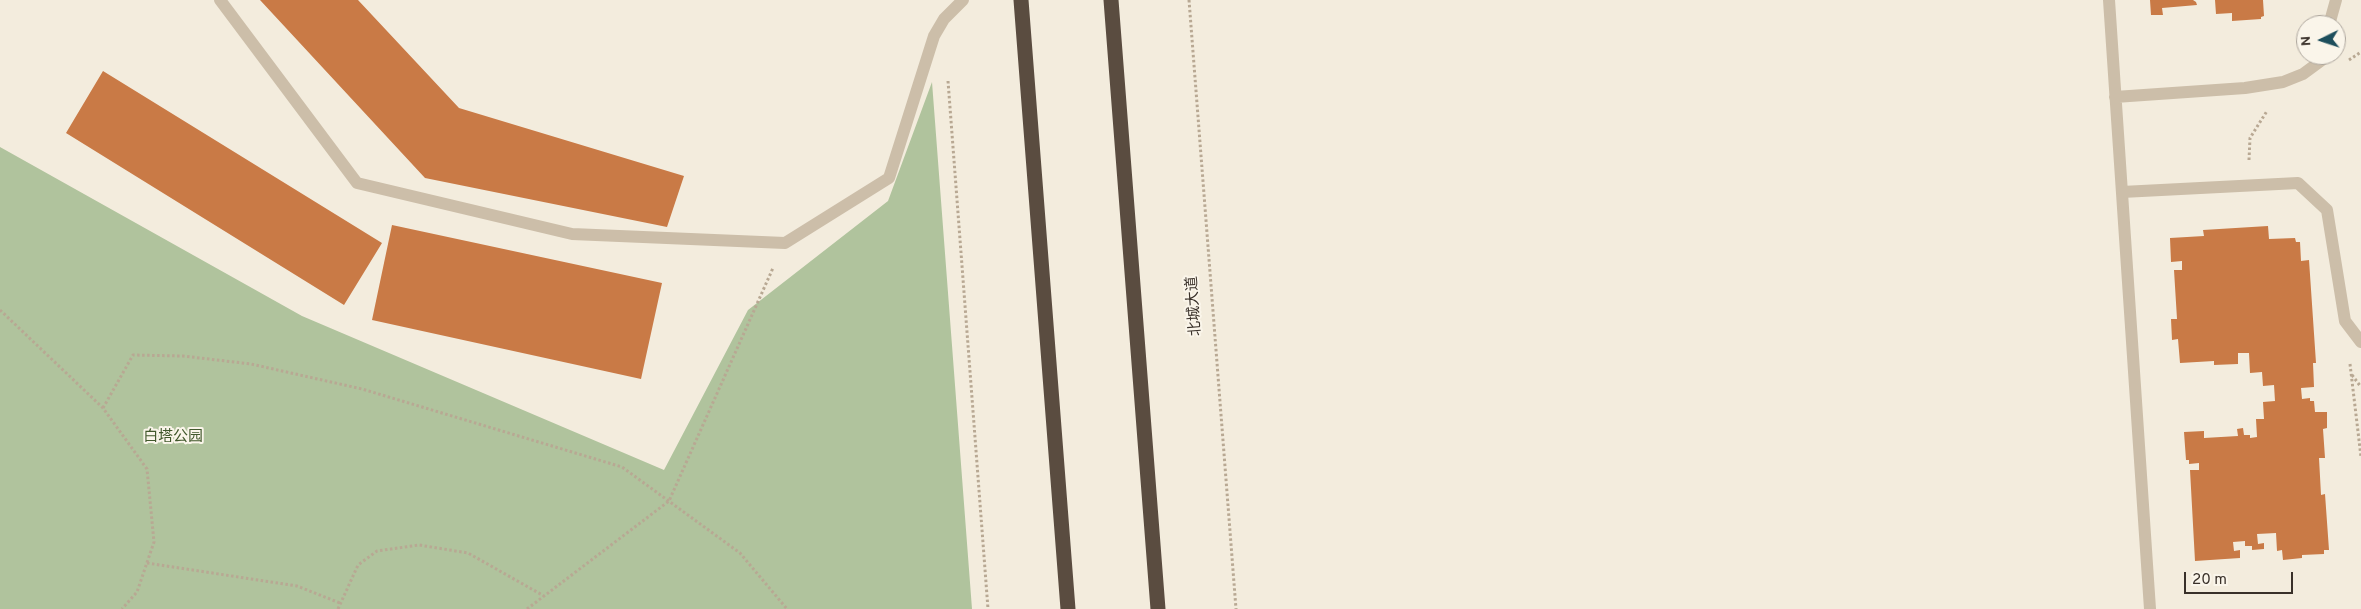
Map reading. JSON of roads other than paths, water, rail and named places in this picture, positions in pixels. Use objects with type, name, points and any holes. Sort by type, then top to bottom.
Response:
[{"type":"highway","points":[[1021,0],[1068,609]]},
{"type":"highway","points":[[1111,0],[1158,609]]},
{"type":"street","points":[[220,0],[357,183],[572,234],[785,243],[889,178],[934,36],[944,19],[963,0]]},
{"type":"street","points":[[2108,0],[2150,609]]},
{"type":"street","points":[[2332,15],[2336,0]]},
{"type":"street","points":[[2115,98],[2246,88],[2283,82],[2303,74],[2315,65]]},
{"type":"street","points":[[2122,192],[2298,183],[2327,210],[2345,321],[2361,342]]},
{"type":"park label","name":"白塔公园","points":[[173,438]]}]
